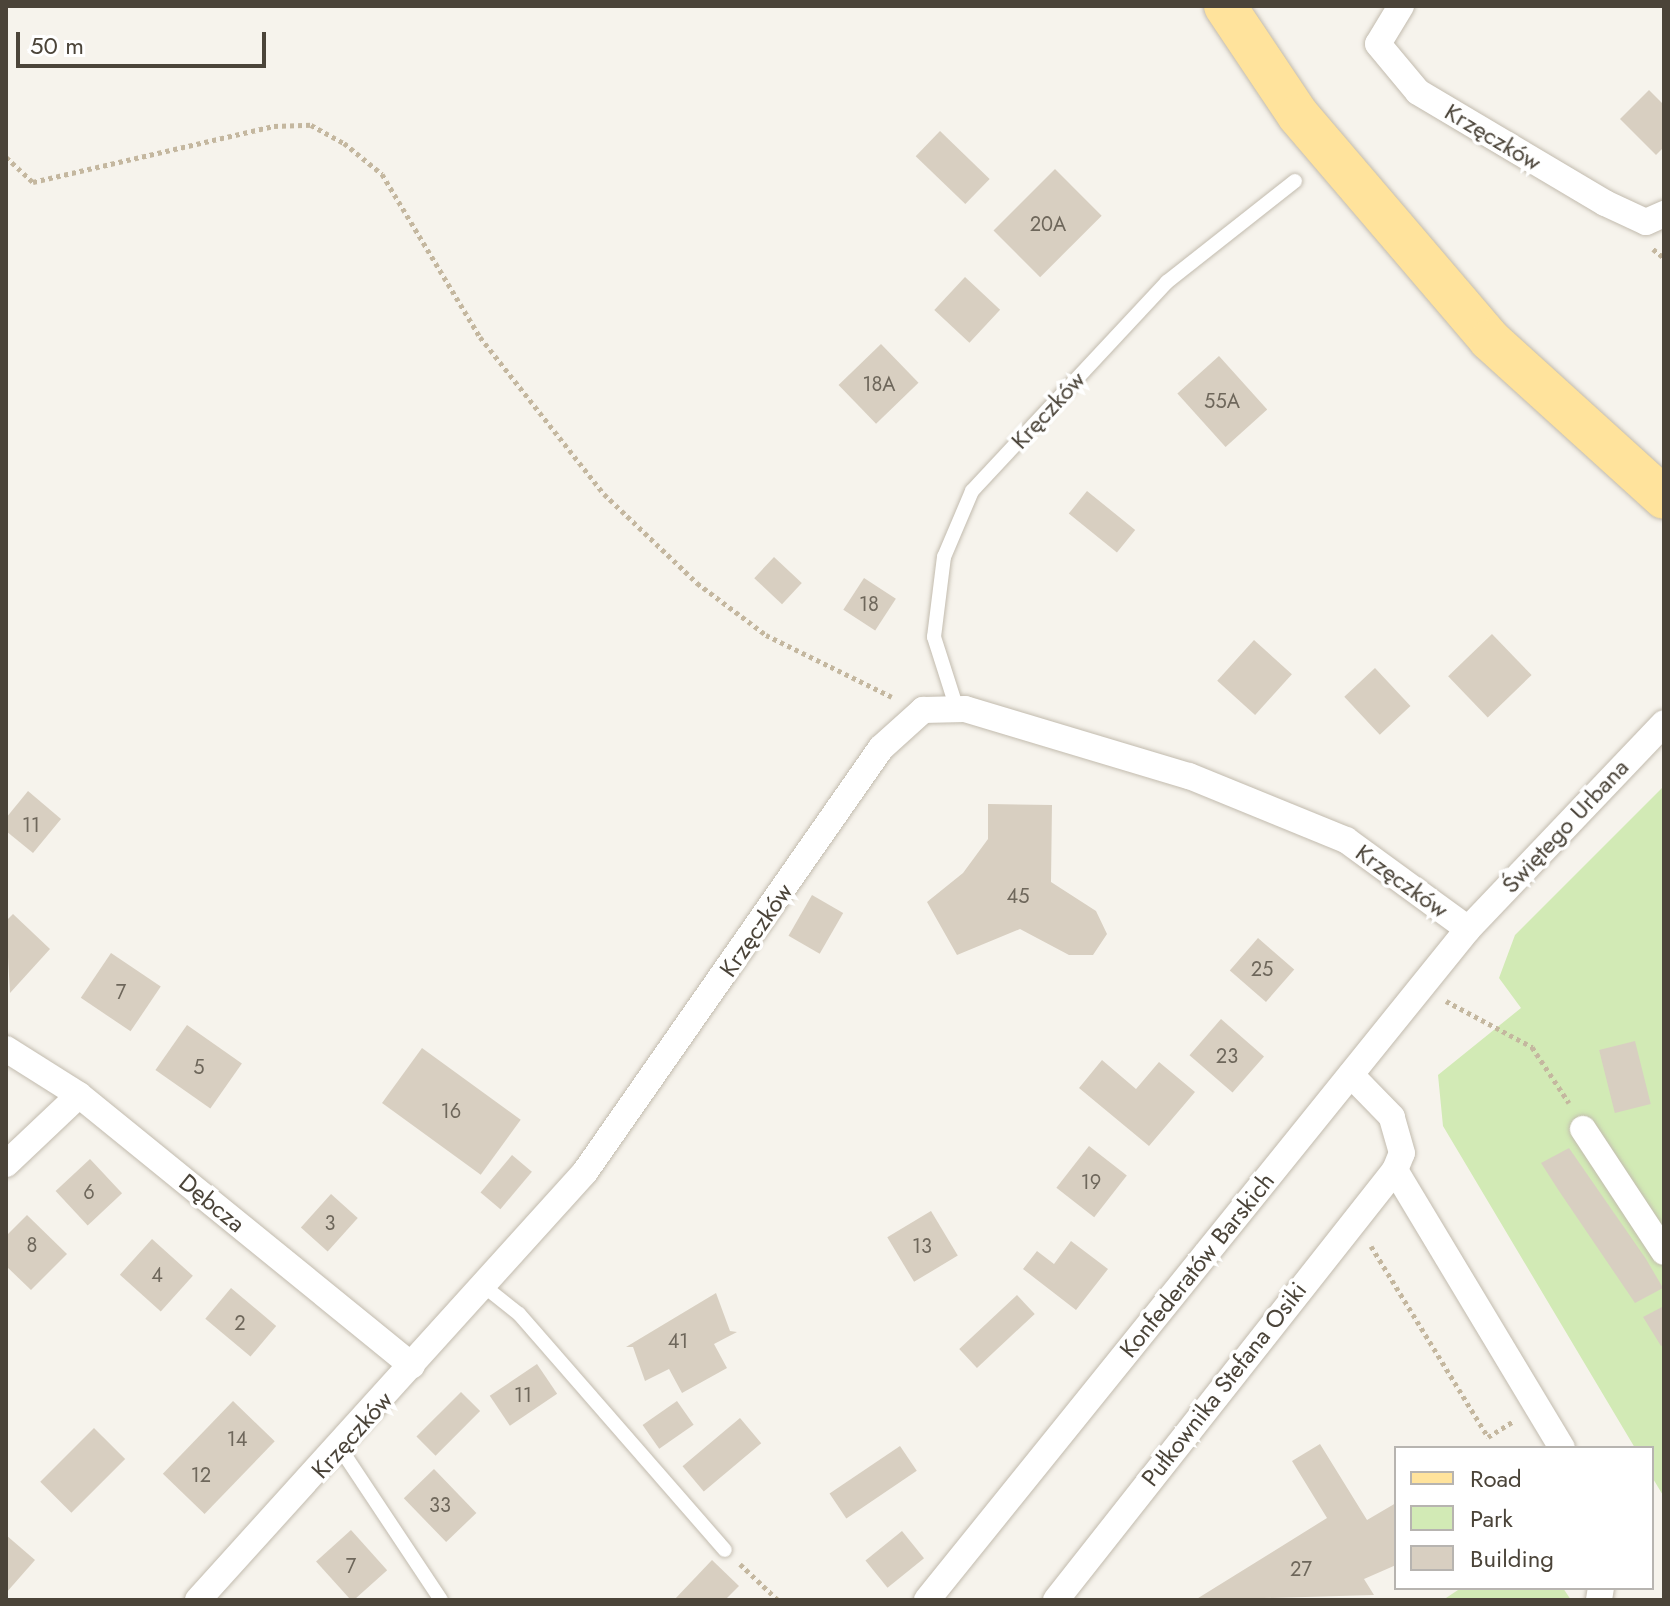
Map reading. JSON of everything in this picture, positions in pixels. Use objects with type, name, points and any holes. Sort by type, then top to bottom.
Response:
[{"type":"main road","points":[[1225,6],[1298,115],[1490,340],[1664,498]]},
{"type":"street","name":"Krzęczków","points":[[1401,6],[1378,44],[1418,92],[1605,203],[1646,222],[1664,214]]},
{"type":"street","name":"Krzęczków","points":[[198,1600],[340,1448],[585,1172],[881,748],[923,710],[957,709],[1189,776],[1346,840],[1468,929]]},
{"type":"street","name":"Świętego Urbana","points":[[1468,929],[1664,723]]},
{"type":"street","name":"Konfederatów Barskich","points":[[927,1600],[1468,929]]},
{"type":"street","name":"Dębcza","points":[[6,1049],[79,1095],[412,1366]]},
{"type":"street","points":[[1351,1075],[1392,1117],[1402,1153],[1395,1170],[1561,1446]]},
{"type":"street","points":[[6,1164],[79,1095]]},
{"type":"street","points":[[1583,1129],[1664,1252]]},
{"type":"street","name":"Pułkownika Stefana Osiki","points":[[1056,1600],[1395,1170]]},
{"type":"lane","name":"Kręczków","points":[[957,709],[934,637],[944,557],[972,491],[1167,282],[1295,181]]},
{"type":"lane","points":[[485,1287],[519,1314],[725,1550]]},
{"type":"lane","points":[[340,1448],[441,1600]]},
{"type":"path","points":[[6,157],[33,182],[274,126],[311,125],[344,143],[390,185],[480,337],[604,494],[697,583],[766,635],[923,710]]},
{"type":"path","points":[[1468,1011],[1532,1047],[1583,1129]]},
{"type":"path","points":[[1364,1235],[1488,1437],[1537,1407]]},
{"type":"path","points":[[725,1550],[778,1600]]},
{"type":"green space","points":[[1664,786],[1664,1497],[1654,1480],[1654,1446],[1634,1446],[1443,1126],[1438,1075],[1521,1008],[1499,978],[1515,935]]},
{"type":"green space","points":[[1458,1590],[1564,1590],[1571,1600],[1443,1600]]},
{"type":"building","points":[[1649,90],[1664,105],[1664,147],[1656,155],[1620,119]]},
{"type":"building","points":[[940,131],[990,179],[965,204],[916,156]]},
{"type":"building","points":[[1055,169],[1102,216],[1040,277],[993,231]]},
{"type":"building","points":[[965,277],[1000,310],[969,343],[934,310]]},
{"type":"building","points":[[881,344],[919,383],[876,424],[839,385]]},
{"type":"building","points":[[1219,356],[1267,410],[1226,447],[1177,393]]},
{"type":"building","points":[[1087,491],[1135,530],[1117,553],[1069,514]]},
{"type":"building","points":[[774,557],[802,583],[782,604],[754,578]]},
{"type":"building","points":[[864,578],[896,599],[875,631],[843,610]]},
{"type":"building","points":[[1492,634],[1532,675],[1488,717],[1448,676]]},
{"type":"building","points":[[1254,640],[1292,674],[1255,715],[1217,681]]},
{"type":"building","points":[[1375,668],[1410,706],[1380,735],[1344,697]]},
{"type":"building","points":[[28,791],[61,819],[33,853],[6,831],[6,818]]},
{"type":"building","points":[[988,804],[1052,805],[1051,882],[1096,911],[1107,934],[1093,955],[1069,955],[1020,929],[957,955],[927,902],[963,873],[988,839]]},
{"type":"building","points":[[812,895],[843,913],[820,954],[788,936]]},
{"type":"building","points":[[13,914],[50,949],[10,993],[6,921]]},
{"type":"building","points":[[1258,938],[1294,969],[1266,1002],[1230,970]]},
{"type":"building","points":[[111,953],[161,987],[131,1031],[81,998]]},
{"type":"building","points":[[1221,1019],[1264,1056],[1233,1093],[1190,1055]]},
{"type":"building","points":[[187,1025],[242,1063],[210,1108],[155,1070]]},
{"type":"building","points":[[1635,1041],[1651,1104],[1615,1113],[1599,1050]]},
{"type":"building","points":[[422,1048],[521,1120],[481,1175],[382,1103]]},
{"type":"building","points":[[1102,1060],[1136,1089],[1159,1062],[1195,1092],[1149,1146],[1079,1088]]},
{"type":"building","points":[[1089,1146],[1127,1176],[1094,1217],[1056,1188]]},
{"type":"building","points":[[1569,1148],[1663,1288],[1635,1303],[1559,1191],[1541,1163]]},
{"type":"building","points":[[512,1155],[532,1172],[500,1209],[481,1193]]},
{"type":"building","points":[[90,1159],[122,1193],[88,1225],[56,1191]]},
{"type":"building","points":[[331,1194],[358,1218],[328,1252],[301,1227]]},
{"type":"building","points":[[931,1211],[958,1256],[914,1282],[887,1237]]},
{"type":"building","points":[[27,1215],[67,1254],[31,1290],[6,1266],[6,1236]]},
{"type":"building","points":[[152,1239],[193,1276],[161,1311],[120,1275]]},
{"type":"building","points":[[1071,1241],[1108,1269],[1076,1310],[1023,1269],[1037,1251],[1054,1264]]},
{"type":"building","points":[[231,1288],[276,1326],[250,1357],[205,1319]]},
{"type":"building","points":[[716,1293],[730,1331],[737,1332],[714,1344],[727,1368],[682,1393],[669,1369],[645,1381],[633,1347],[626,1347]]},
{"type":"building","points":[[1017,1295],[1035,1314],[977,1368],[959,1349]]},
{"type":"building","points":[[1664,1306],[1664,1345],[1661,1346],[1643,1317]]},
{"type":"building","points":[[537,1364],[557,1394],[510,1426],[490,1396]]},
{"type":"building","points":[[461,1392],[480,1411],[436,1456],[416,1437]]},
{"type":"building","points":[[233,1401],[275,1441],[205,1514],[163,1474]]},
{"type":"building","points":[[677,1401],[694,1425],[659,1449],[643,1425]]},
{"type":"building","points":[[740,1418],[761,1443],[704,1491],[683,1466]]},
{"type":"building","points":[[94,1428],[125,1459],[71,1513],[40,1482]]},
{"type":"building","points":[[1320,1444],[1367,1520],[1394,1504],[1394,1566],[1364,1579],[1374,1595],[1195,1600],[1327,1518],[1292,1461]]},
{"type":"building","points":[[900,1446],[917,1471],[846,1518],[830,1494]]},
{"type":"building","points":[[434,1469],[476,1513],[446,1542],[404,1498]]},
{"type":"building","points":[[351,1530],[387,1570],[351,1600],[316,1561]]},
{"type":"building","points":[[902,1531],[924,1558],[888,1588],[865,1561]]},
{"type":"building","points":[[6,1535],[35,1560],[6,1593]]},
{"type":"building","points":[[712,1560],[739,1586],[725,1600],[674,1600]]}]
